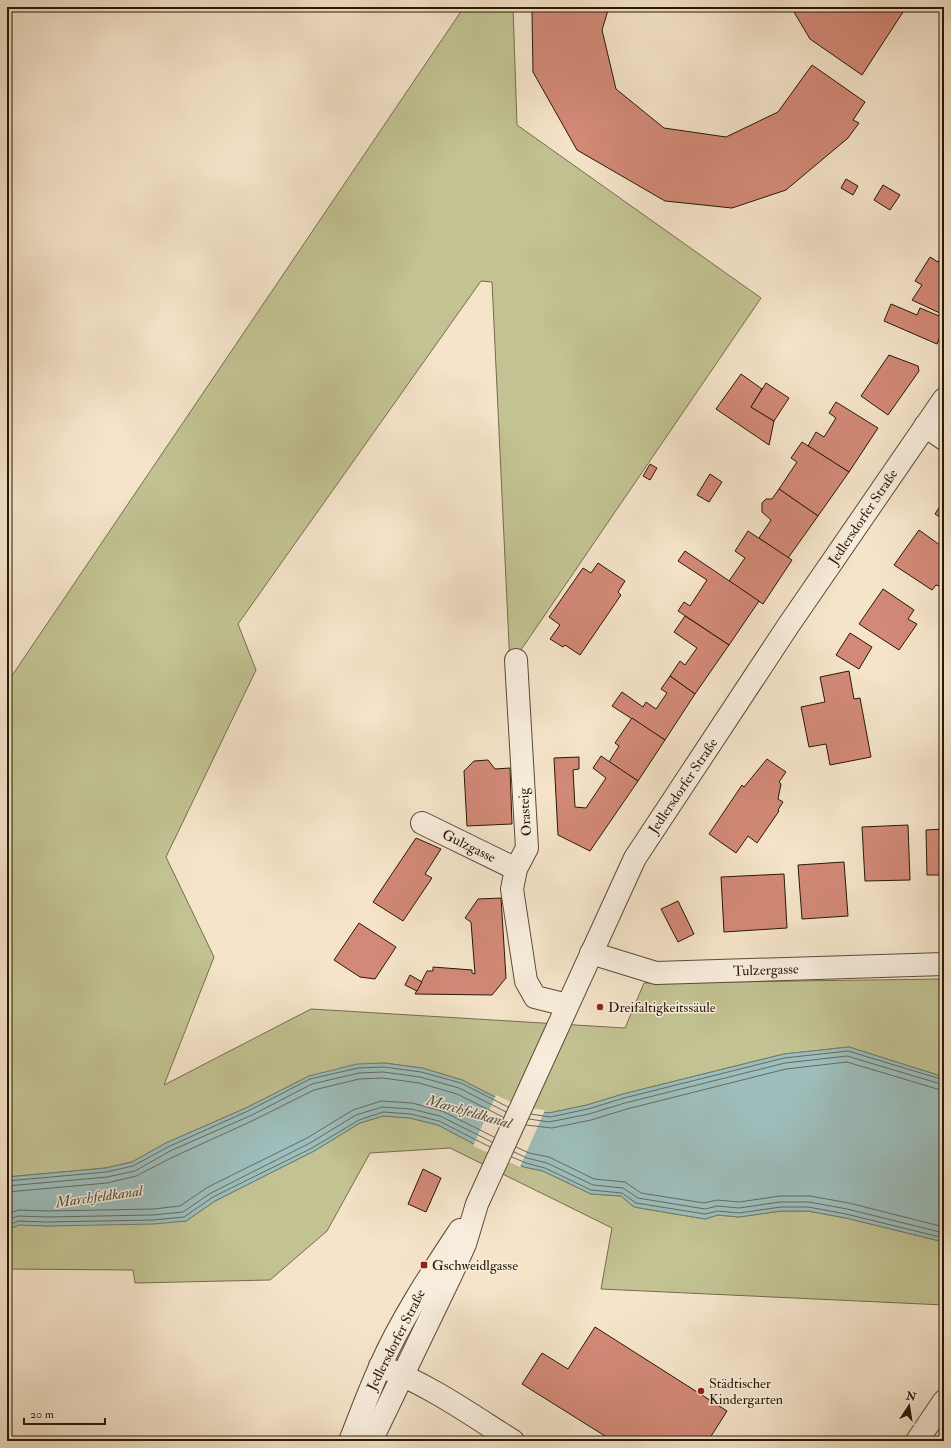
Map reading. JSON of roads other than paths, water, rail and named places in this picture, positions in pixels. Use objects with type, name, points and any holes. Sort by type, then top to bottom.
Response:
[{"type":"street","name":"Jedlersdorfer Straße","points":[[372,1441],[465,1244],[477,1204],[635,858],[788,626],[944,399]]},
{"type":"street","points":[[925,426],[944,439]]},
{"type":"street","name":"Orasteig","points":[[516,660],[527,848],[516,869],[512,889],[526,981],[535,996],[567,1005]]},
{"type":"street","name":"Gulzgasse","points":[[422,823],[516,869]]},
{"type":"street","name":"Tulzergasse","points":[[591,953],[656,973],[944,964]]},
{"type":"street","name":"Jedlersdorfer Straße","points":[[350,1441],[380,1366],[403,1321],[434,1268],[477,1204]]},
{"type":"street","points":[[380,1366],[403,1375],[434,1391],[513,1441]]},
{"type":"street","points":[[917,1441],[944,1401]]},
{"type":"water","name":"Marchfeldkanal","points":[[849,1047],[944,1077],[944,1242],[846,1218],[808,1211],[781,1211],[739,1217],[718,1215],[705,1219],[634,1207],[621,1196],[591,1194],[543,1171],[524,1167],[474,1144],[438,1125],[410,1118],[383,1116],[360,1123],[314,1151],[215,1201],[186,1221],[154,1224],[47,1226],[19,1225],[7,1230],[7,1177],[106,1168],[132,1162],[166,1143],[248,1107],[309,1076],[357,1064],[384,1063],[422,1068],[462,1080],[520,1109],[549,1113],[587,1105],[623,1094],[784,1054]]},
{"type":"place","name":"Dreifaltigkeitssäule","points":[[600,1007]]},
{"type":"place","name":"Gschweidlgasse","points":[[424,1265]]},
{"type":"place","name":"Städtischer Kindergarten","points":[[701,1391]]}]
